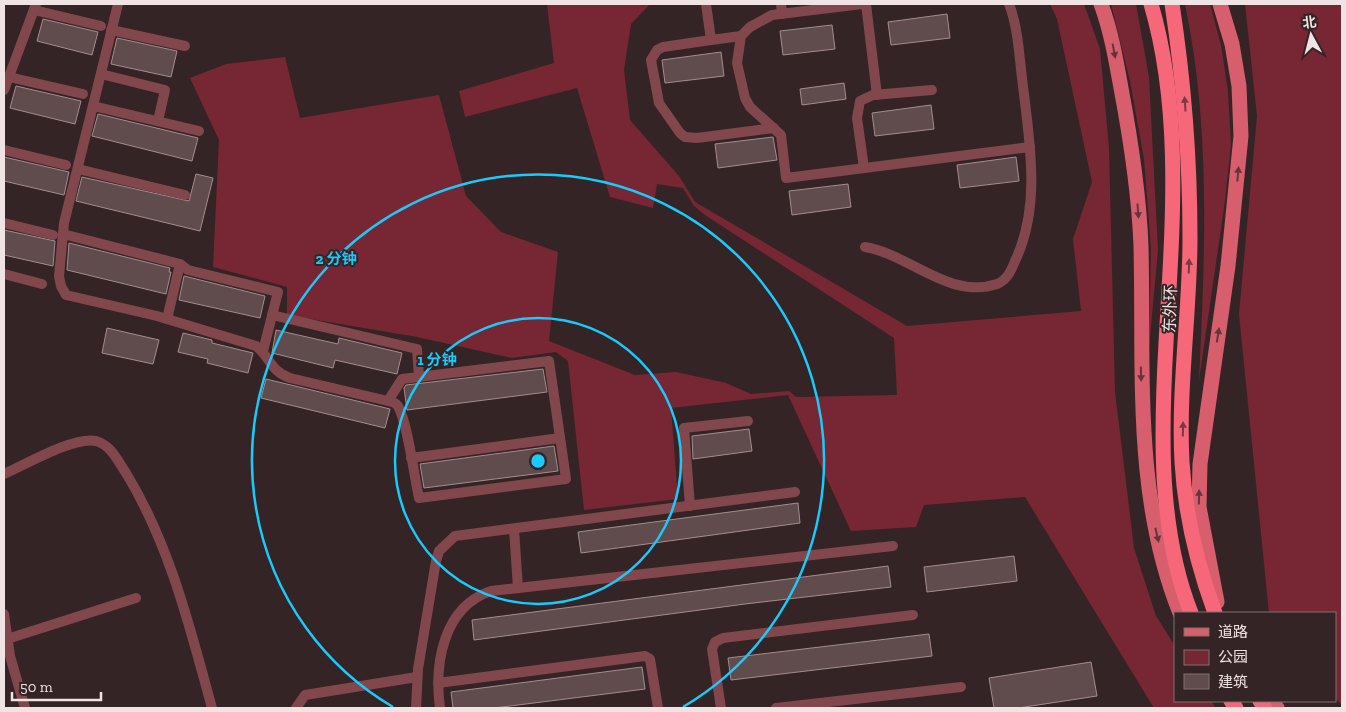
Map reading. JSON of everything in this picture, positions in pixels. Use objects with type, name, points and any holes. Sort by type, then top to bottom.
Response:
[{"type":"highway","points":[[1152,4],[1158,26],[1168,90],[1172,151],[1173,202],[1163,397],[1165,487],[1173,546],[1184,596],[1191,612]]},
{"type":"highway","name":"东外环","points":[[1172,4],[1183,74],[1190,238],[1182,462],[1189,526],[1200,573],[1215,612]]},
{"type":"main road","points":[[1101,4],[1110,27],[1133,151],[1141,245],[1141,410],[1147,472],[1160,547],[1170,590],[1180,612]]},
{"type":"main road","points":[[1220,4],[1232,44],[1239,86],[1241,136],[1228,266],[1200,464],[1199,507],[1220,612]]},
{"type":"street","points":[[118,4],[78,169],[58,235],[60,286],[66,295],[166,319],[256,346],[263,351],[273,369],[280,375],[388,401],[394,402],[398,407],[419,498],[566,479],[549,361],[402,380],[388,401]]},
{"type":"street","points":[[706,4],[711,40]]},
{"type":"street","points":[[774,128],[691,138],[685,137],[658,102],[651,60],[657,50],[663,47],[741,36],[762,20],[781,9],[862,4]]},
{"type":"street","points":[[866,4],[877,95]]},
{"type":"street","points":[[865,247],[880,249],[954,285],[977,286],[997,284],[1009,276],[1024,239],[1028,220],[1031,178],[1030,147],[1015,25],[1009,4]]},
{"type":"street","points":[[4,90],[35,7],[101,26]]},
{"type":"street","points":[[112,30],[185,46]]},
{"type":"street","points":[[741,36],[737,63],[745,98],[756,114],[781,135],[786,178],[1030,147]]},
{"type":"street","points":[[101,74],[165,90],[158,121]]},
{"type":"street","points":[[9,77],[83,94]]},
{"type":"street","points":[[864,168],[857,109],[860,101],[865,97],[877,95],[932,90]]},
{"type":"street","points":[[93,106],[199,131]]},
{"type":"street","points":[[4,150],[66,164]]},
{"type":"street","points":[[78,169],[185,195]]},
{"type":"street","points":[[4,224],[180,264],[188,270],[278,292],[263,351]]},
{"type":"street","points":[[166,319],[180,264]]},
{"type":"street","points":[[4,274],[42,284]]},
{"type":"street","points":[[272,315],[417,349],[419,377]]},
{"type":"street","points":[[690,506],[684,428],[748,420]]},
{"type":"street","points":[[411,458],[560,438]]},
{"type":"street","points":[[4,474],[75,443],[95,441],[112,451],[152,520],[185,610],[212,708]]},
{"type":"street","points":[[416,708],[417,677],[439,550],[455,536],[796,492]]},
{"type":"street","points":[[514,529],[518,588]]},
{"type":"street","points":[[440,708],[438,683],[444,643],[451,622],[463,606],[477,596],[490,591],[894,546]]},
{"type":"street","points":[[6,639],[136,598]]},
{"type":"street","points":[[4,614],[6,639],[25,708]]},
{"type":"street","points":[[721,708],[712,649],[715,642],[723,638],[913,615]]},
{"type":"street","points":[[438,683],[645,656],[650,659],[658,708]]},
{"type":"street","points":[[296,708],[305,695],[417,677]]},
{"type":"street","points":[[776,708],[961,687]]},
{"type":"green space","points":[[547,4],[650,4],[631,24],[624,70],[630,120],[679,176],[695,202],[907,326],[1081,311],[1073,239],[1092,182],[1057,19],[1050,4],[1084,4],[1100,49],[1109,148],[1115,392],[1134,548],[1156,616],[1174,644],[1174,702],[1212,702],[1216,708],[1154,708],[1025,497],[924,505],[916,527],[851,531],[788,395],[671,408],[678,499],[584,510],[568,361],[556,352],[512,358],[417,337],[287,315],[287,287],[213,267],[219,140],[190,78],[226,64],[285,57],[300,118],[439,95],[466,196],[501,232],[558,252],[549,341],[635,375],[676,372],[726,383],[751,394],[789,391],[796,397],[897,395],[894,338],[705,215],[694,206],[683,188],[657,184],[653,208],[610,197],[577,88],[465,117],[459,91],[554,63]]},
{"type":"green space","points":[[1111,4],[1136,4],[1149,77],[1158,250],[1149,348],[1151,248],[1144,159],[1130,81]]},
{"type":"green space","points":[[1185,4],[1210,4],[1221,45],[1228,91],[1231,144],[1225,201],[1199,380],[1203,286],[1204,191],[1199,97]]},
{"type":"green space","points":[[1245,4],[1342,4],[1342,705],[1336,699],[1336,612],[1269,612],[1239,314],[1257,116]]},
{"type":"building","points":[[947,14],[950,38],[891,45],[888,22]]},
{"type":"building","points":[[43,19],[98,32],[92,55],[37,41]]},
{"type":"building","points":[[832,25],[835,49],[783,55],[780,31]]},
{"type":"building","points":[[117,38],[177,51],[171,77],[111,64]]},
{"type":"building","points":[[721,52],[724,76],[665,83],[662,60]]},
{"type":"building","points":[[844,83],[846,99],[802,105],[800,89]]},
{"type":"building","points":[[16,86],[81,101],[75,124],[10,108]]},
{"type":"building","points":[[931,105],[934,129],[875,136],[872,113]]},
{"type":"building","points":[[98,114],[198,138],[192,161],[92,136]]},
{"type":"building","points":[[773,137],[777,160],[718,168],[715,144]]},
{"type":"building","points":[[4,157],[69,172],[64,195],[4,181]]},
{"type":"building","points":[[1016,157],[1019,181],[960,188],[957,165]]},
{"type":"building","points":[[196,174],[213,178],[200,231],[76,201],[82,177],[189,201]]},
{"type":"building","points":[[848,184],[851,207],[792,215],[789,191]]},
{"type":"building","points":[[4,230],[55,241],[53,266],[4,255]]},
{"type":"building","points":[[69,243],[170,268],[169,272],[171,272],[166,294],[67,270]]},
{"type":"building","points":[[184,276],[265,296],[260,318],[179,300]]},
{"type":"building","points":[[107,328],[159,340],[153,364],[102,353]]},
{"type":"building","points":[[276,330],[338,344],[339,338],[402,353],[397,374],[335,360],[333,368],[272,353]]},
{"type":"building","points":[[183,333],[212,340],[212,343],[253,353],[248,373],[207,363],[208,359],[178,352]]},
{"type":"building","points":[[543,369],[547,392],[407,410],[404,388],[406,385]]},
{"type":"building","points":[[266,379],[390,409],[385,428],[261,398]]},
{"type":"building","points":[[749,429],[752,451],[693,459],[692,436]]},
{"type":"building","points":[[554,446],[558,471],[424,488],[420,464]]},
{"type":"building","points":[[798,503],[800,523],[581,553],[578,532]]},
{"type":"building","points":[[1014,556],[1017,581],[927,592],[924,567]]},
{"type":"building","points":[[888,566],[891,587],[745,604],[474,640],[472,620]]},
{"type":"building","points":[[929,634],[932,656],[731,680],[728,658]]},
{"type":"building","points":[[1091,662],[1097,696],[1018,708],[994,708],[989,678]]},
{"type":"building","points":[[642,667],[645,689],[494,708],[453,708],[451,692]]}]
